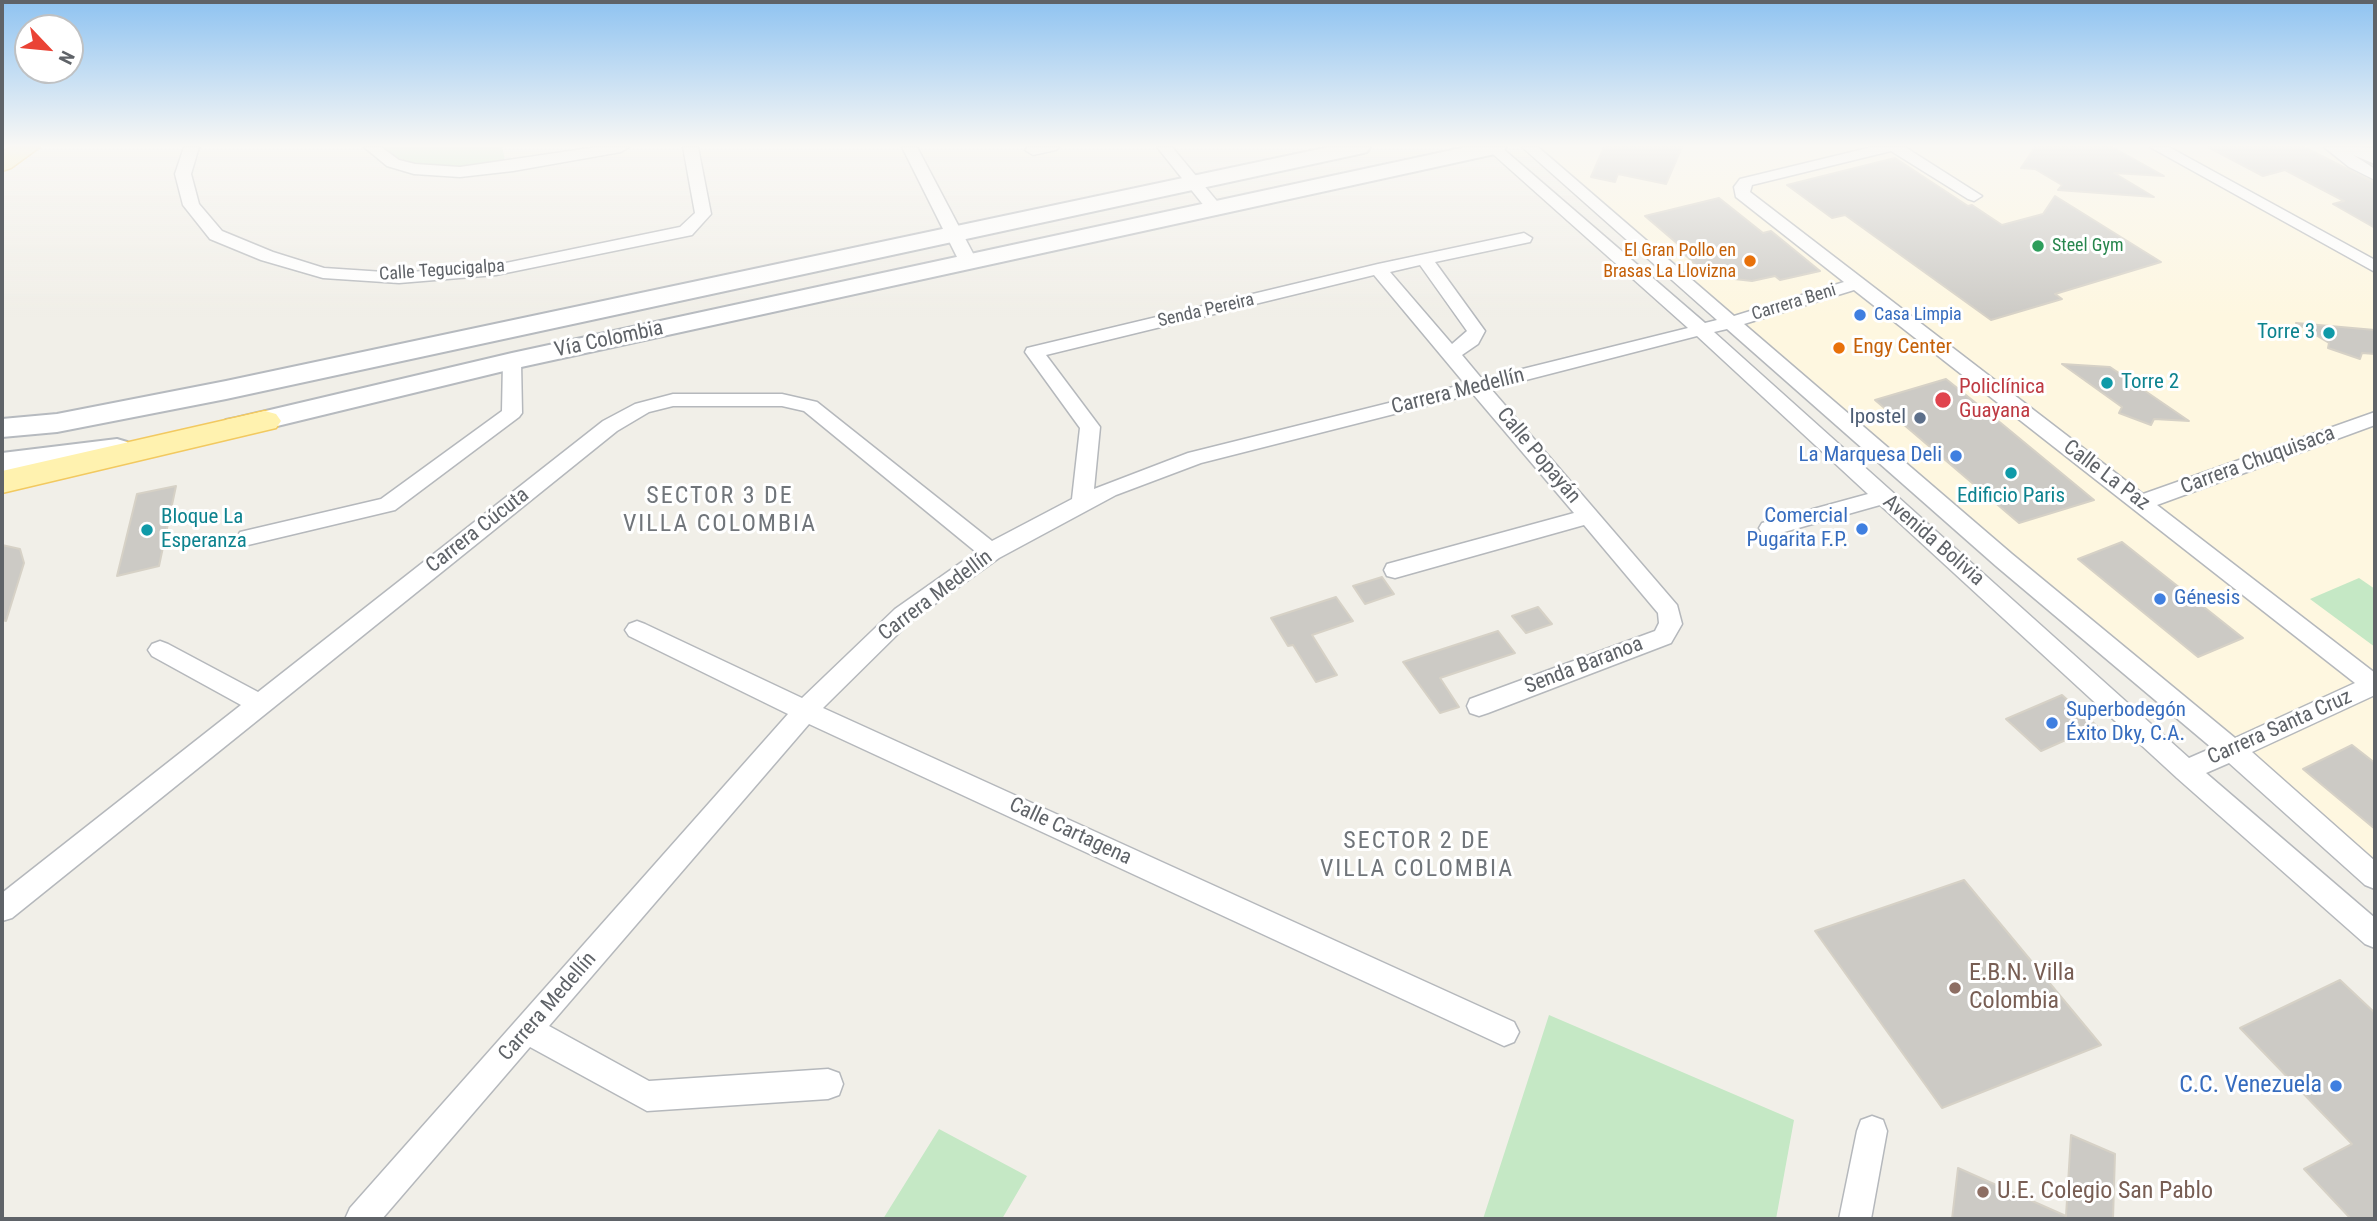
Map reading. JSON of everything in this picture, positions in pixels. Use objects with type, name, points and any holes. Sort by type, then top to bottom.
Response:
[{"type":"main road","name":"Vía Colombia","points":[[2,428],[57,423],[240,387],[1095,204]]},
{"type":"main road","name":"Vía Colombia","points":[[2,463],[104,451],[265,421],[512,361],[1238,204]]},
{"type":"main road","points":[[2,482],[265,421]]},
{"type":"main road","points":[[2,434],[57,423]]},
{"type":"street","name":"Calle Tegucigalpa","points":[[191,204],[216,235],[267,256],[323,274],[399,278],[496,270],[686,231],[703,214],[701,204]]},
{"type":"street","points":[[939,204],[968,261]]},
{"type":"street","points":[[1211,204],[1215,209]]},
{"type":"street","name":"Avenida Bolivia","points":[[1558,204],[1700,329],[2186,771],[2375,935]]},
{"type":"street","name":"Avenida Bolivia","points":[[1596,204],[2004,560],[2231,749],[2375,877]]},
{"type":"street","name":"Calle La Paz","points":[[1752,204],[2375,685]]},
{"type":"street","points":[[2262,204],[2375,267]]},
{"type":"street","name":"Senda Pereira","points":[[1082,503],[1090,427],[1034,352],[1378,269],[1426,261],[1524,238]]},
{"type":"street","points":[[1426,261],[1476,331],[1471,340],[1451,354]]},
{"type":"street","name":"Calle Popayán","points":[[1378,269],[1669,611]]},
{"type":"street","name":"Carrera Beni","points":[[1732,322],[1855,284]]},
{"type":"street","name":"Carrera Medellín","points":[[361,1219],[805,711],[903,615],[991,552],[1110,490],[1195,458],[1732,322]]},
{"type":"street","points":[[248,537],[388,505],[512,413],[512,361]]},
{"type":"street","name":"Carrera Cúcuta","points":[[2,909],[610,426],[642,408],[673,400],[782,400],[810,406],[991,552]]},
{"type":"street","name":"Carrera Chuquisaca","points":[[2141,503],[2375,418]]},
{"type":"street","points":[[1770,528],[1882,497]]},
{"type":"street","points":[[1395,570],[1589,516]]},
{"type":"street","name":"Senda Baranoa","points":[[1479,706],[1663,637],[1671,624],[1669,611]]},
{"type":"street","name":"Calle Cartagena","points":[[637,630],[805,711],[1503,1032]]},
{"type":"street","points":[[160,650],[260,704]]},
{"type":"street","name":"Carrera Santa Cruz","points":[[2186,771],[2375,685]]},
{"type":"street","points":[[528,1030],[647,1096],[828,1084]]},
{"type":"street","points":[[1855,1219],[1872,1131]]},
{"type":"shaded area","points":[[1596,204],[2375,204],[2375,877],[2231,749]]},
{"type":"green space","points":[[2359,578],[2375,589],[2375,647],[2310,599]]},
{"type":"green space","points":[[1549,1015],[1794,1120],[1776,1219],[1483,1219]]},
{"type":"green space","points":[[939,1129],[1027,1176],[1002,1219],[883,1219]]},
{"type":"building","points":[[1694,204],[1727,204],[1763,233],[1771,231],[1820,271],[1780,280],[1775,276],[1752,281],[1708,276],[1682,252],[1686,251],[1645,216]]},
{"type":"building","points":[[1813,204],[1965,204],[1972,205],[2002,225],[2043,214],[2050,204],[2068,204],[2161,262],[2055,294],[2062,299],[1991,320],[1845,215],[1832,218]]},
{"type":"building","points":[[2333,204],[2375,204],[2375,228]]},
{"type":"building","name":"Torre 3","points":[[2296,323],[2375,330],[2375,354],[2362,353],[2360,359],[2328,348],[2329,343]]},
{"type":"building","name":"Torre 2","points":[[2062,364],[2110,367],[2189,421],[2154,419],[2151,425],[2119,413],[2122,407]]},
{"type":"building","name":"Edificio Paris","points":[[1946,379],[2094,500],[2019,523],[1875,400]]},
{"type":"building","name":"Bloque La Esperanza","points":[[176,486],[159,566],[117,576],[137,494]]},
{"type":"building","name":"Génesis","points":[[2122,542],[2243,638],[2198,657],[2078,559]]},
{"type":"building","points":[[2,545],[20,549],[24,563],[6,621],[2,620]]},
{"type":"building","points":[[1382,577],[1394,594],[1365,604],[1353,586]]},
{"type":"building","points":[[1336,597],[1353,621],[1312,635],[1337,675],[1316,682],[1293,645],[1288,646],[1271,618]]},
{"type":"building","points":[[1538,607],[1552,624],[1526,633],[1512,616]]},
{"type":"building","points":[[1498,631],[1515,653],[1440,678],[1459,707],[1440,713],[1403,662]]},
{"type":"building","name":"Superbodegón Éxito Dky, C.A.","points":[[2062,695],[2097,726],[2041,751],[2006,719]]},
{"type":"building","points":[[2352,745],[2375,763],[2375,829],[2303,769]]},
{"type":"building","name":"E.B.N. Villa Colombia","points":[[1964,880],[2101,1045],[1942,1108],[1815,931]]},
{"type":"building","name":"C.C. Venezuela","points":[[2340,980],[2375,1013],[2375,1219],[2351,1219],[2304,1169],[2352,1144],[2240,1028]]},
{"type":"building","name":"U.E. Colegio San Pablo","points":[[2071,1135],[2115,1154],[2113,1219],[1952,1219],[1958,1168],[2066,1216]]},
{"type":"place","name":"Steel Gym","points":[[2038,246]]},
{"type":"place","name":"El Gran Pollo en Brasas La Llovizna","points":[[1750,261]]},
{"type":"place","name":"Casa Limpia","points":[[1860,315]]},
{"type":"place","name":"Torre 3","points":[[2329,333]]},
{"type":"place","name":"Engy Center","points":[[1839,348]]},
{"type":"place","name":"Torre 2","points":[[2107,383]]},
{"type":"place","name":"Policlínica Guayana","points":[[1943,400]]},
{"type":"place","name":"Ipostel","points":[[1920,418]]},
{"type":"place","name":"La Marquesa Deli","points":[[1956,456]]},
{"type":"place","name":"Edificio Paris","points":[[2011,473]]},
{"type":"place","name":"Comercial Pugarita F.P.","points":[[1862,529]]},
{"type":"place","name":"Bloque La Esperanza","points":[[147,530]]},
{"type":"place","name":"Génesis","points":[[2160,599]]},
{"type":"place","name":"Superbodegón Éxito Dky, C.A.","points":[[2052,723]]},
{"type":"place","name":"E.B.N. Villa Colombia","points":[[1955,988]]},
{"type":"place","name":"C.C. Venezuela","points":[[2336,1086]]},
{"type":"place","name":"U.E. Colegio San Pablo","points":[[1983,1192]]},
{"type":"district","name":"SECTOR 3 DE VILLA COLOMBIA","points":[[720,511]]},
{"type":"district","name":"SECTOR 2 DE VILLA COLOMBIA","points":[[1417,856]]}]
